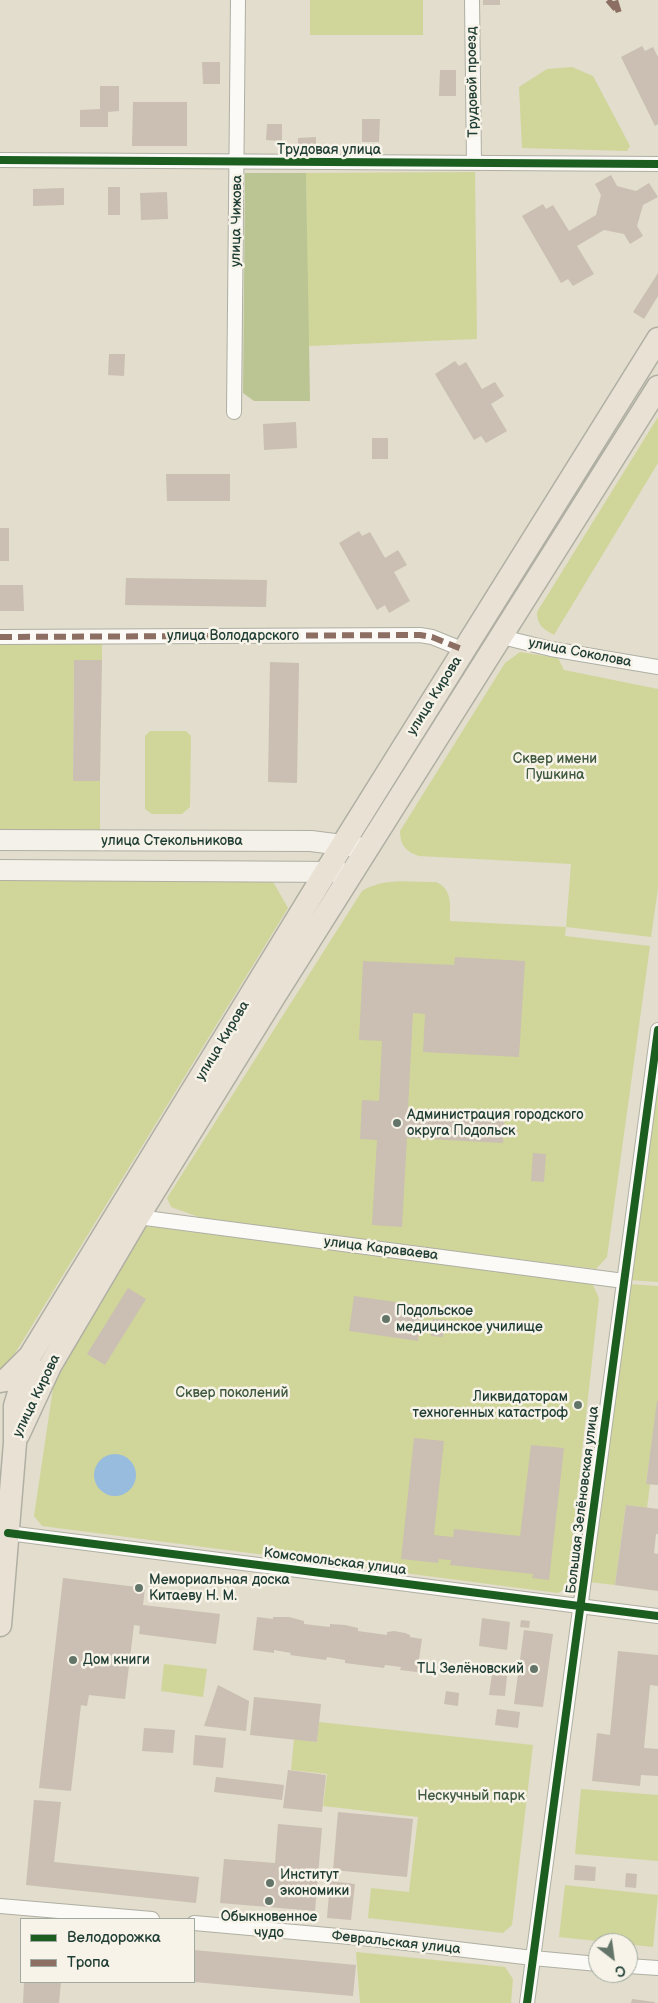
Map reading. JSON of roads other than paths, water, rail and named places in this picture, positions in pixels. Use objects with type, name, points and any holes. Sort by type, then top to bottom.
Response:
[{"type":"main road","name":"улица Кирова","points":[[15,1443],[15,1406],[30,1356],[325,873],[656,344]]},
{"type":"main road","name":"улица Кирова","points":[[15,1443],[50,1366],[138,1217],[272,1000],[658,387]]},
{"type":"main road","points":[[477,628],[502,637]]},
{"type":"main road","name":"улица Стекольникова","points":[[0,840],[311,841],[368,849]]},
{"type":"main road","points":[[325,873],[352,860],[368,849]]},
{"type":"main road","points":[[0,870],[354,872]]},
{"type":"main road","points":[[0,1381],[6,1380],[30,1356]]},
{"type":"main road","points":[[0,1463],[15,1443]]},
{"type":"main road","points":[[0,1625],[3,1527],[15,1443]]},
{"type":"street","name":"улица Чижова","points":[[234,412],[238,0]]},
{"type":"street","name":"Трудовой проезд","points":[[472,0],[474,163]]},
{"type":"street","name":"Трудовая улица","points":[[0,160],[658,164]]},
{"type":"street","name":"улица Володарского","points":[[0,637],[420,635],[432,637],[464,650]]},
{"type":"street","name":"улица Соколова","points":[[502,637],[551,649],[658,667]]},
{"type":"street","name":"Большая Зелёновская улица","points":[[527,2003],[658,1030]]},
{"type":"street","name":"улица Караваева","points":[[138,1217],[624,1281]]},
{"type":"street","name":"Комсомольская улица","points":[[3,1527],[658,1616]]},
{"type":"street","points":[[0,1906],[140,1918]]},
{"type":"street","name":"Февральская улица","points":[[195,1923],[372,1939],[588,1963]]},
{"type":"street","points":[[638,1967],[658,1968]]},
{"type":"water","points":[[119,1454],[127,1457],[133,1463],[136,1475],[133,1487],[127,1493],[111,1496],[103,1493],[97,1487],[94,1471],[97,1463],[103,1457]]},
{"type":"place","name":"Администрация городского округа Подольск","points":[[397,1123]]},
{"type":"place","name":"Подольское медицинское училище","points":[[386,1319]]},
{"type":"place","name":"Ликвидаторам техногенных катастроф","points":[[578,1405]]},
{"type":"place","name":"Мемориальная доска Китаеву Н. М.","points":[[139,1588]]},
{"type":"place","name":"Дом книги","points":[[73,1660]]},
{"type":"place","name":"ТЦ Зелёновский","points":[[534,1669]]},
{"type":"place","name":"Институт экономики","points":[[270,1883]]},
{"type":"place","name":"Обыкновенное чудо","points":[[269,1901]]},
{"type":"park label","name":"Сквер имени Пушкина","points":[[555,768]]},
{"type":"park label","name":"Сквер поколений","points":[[232,1393]]},
{"type":"park label","name":"Нескучный парк","points":[[471,1796]]}]
